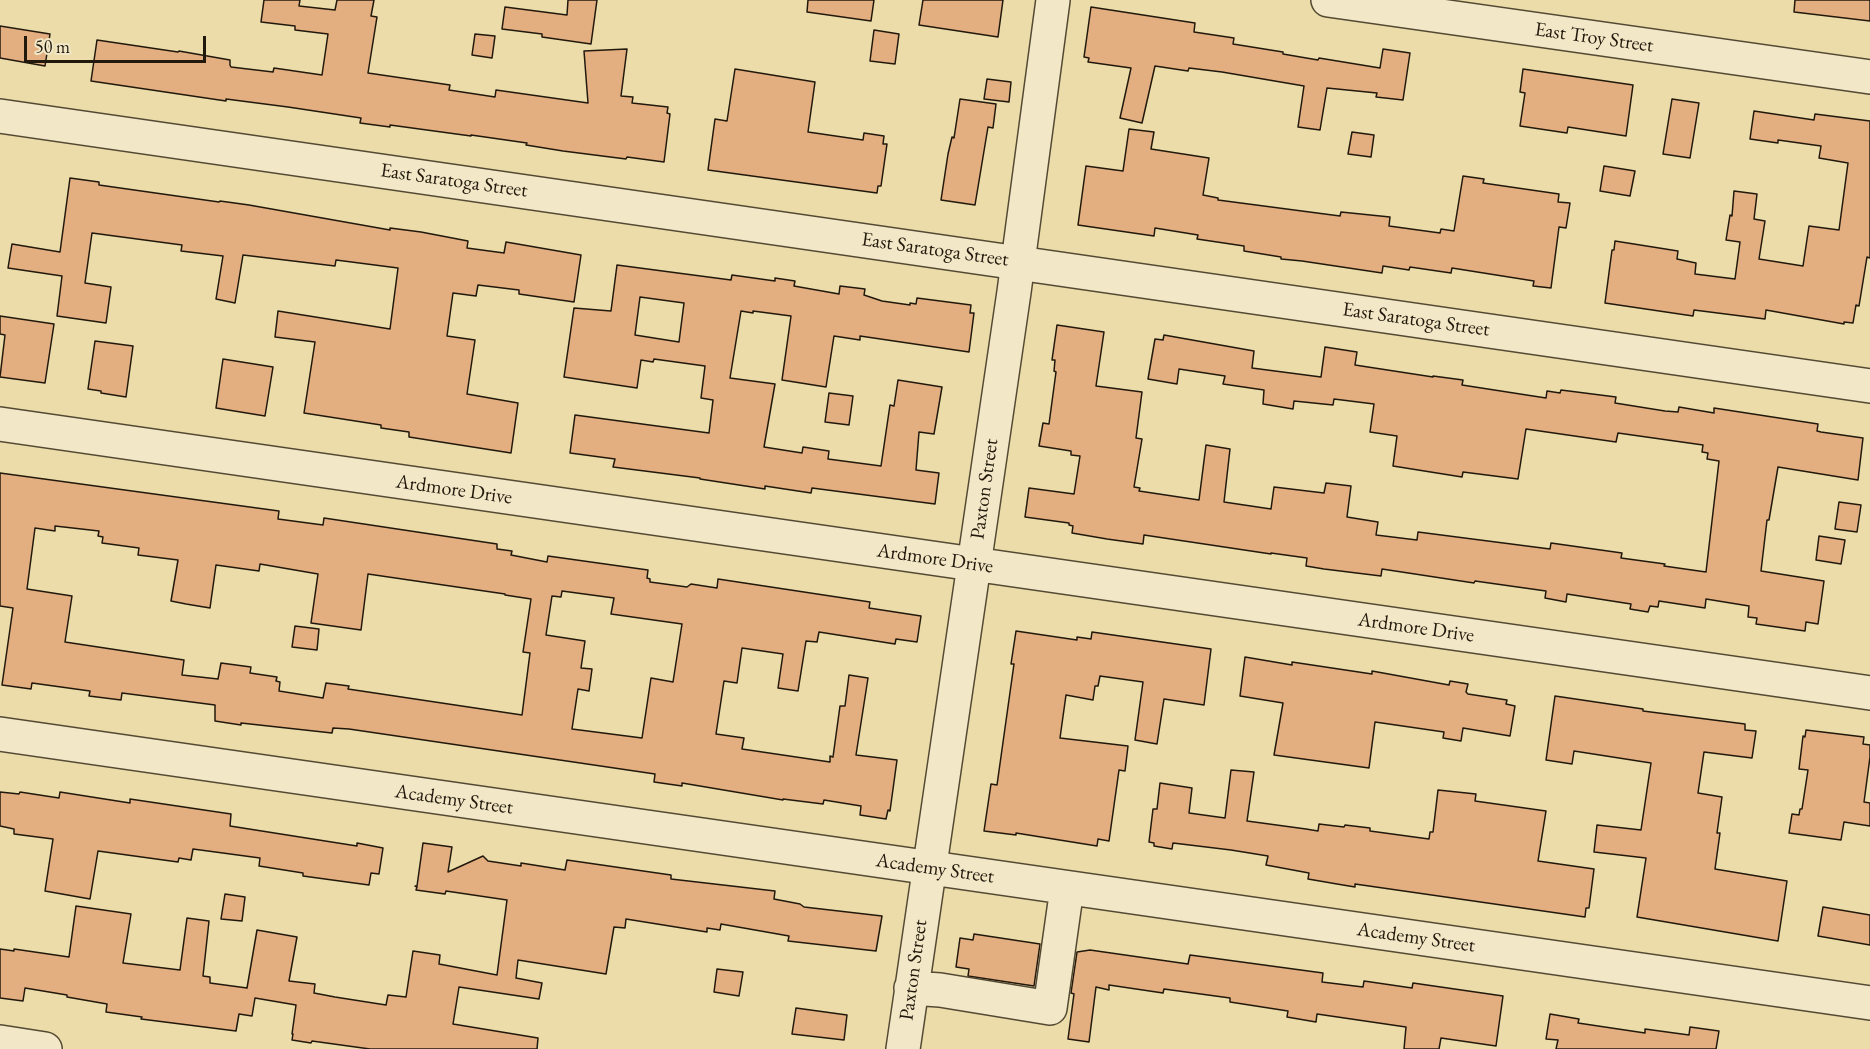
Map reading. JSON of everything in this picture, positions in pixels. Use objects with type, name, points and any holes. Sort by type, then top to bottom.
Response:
[{"type":"street","name":"Paxton Street","points":[[903,1049],[1053,0]]},
{"type":"street","name":"East Troy Street","points":[[1328,0],[1452,9],[1865,76]]},
{"type":"street","name":"East Saratoga Street","points":[[0,116],[1870,386]]},
{"type":"street","name":"Ardmore Drive","points":[[0,424],[1870,693]]},
{"type":"street","name":"Academy Street","points":[[0,735],[1870,1003]]},
{"type":"street","points":[[911,988],[940,990],[1050,1008],[1067,888]]},
{"type":"street","points":[[0,1042],[45,1049]]},
{"type":"building","points":[[264,0],[300,0],[299,6],[335,10],[337,0],[374,0],[371,16],[377,17],[368,73],[450,85],[449,90],[495,97],[496,90],[588,103],[584,51],[627,49],[621,96],[633,97],[632,103],[668,107],[667,113],[670,114],[664,162],[563,151],[471,135],[360,123],[361,118],[91,81],[97,40],[230,60],[231,67],[273,72],[274,68],[322,75],[328,34],[295,30],[295,26],[261,22]]},
{"type":"building","points":[[568,0],[597,0],[591,44],[502,29],[505,7],[567,15]]},
{"type":"building","points":[[808,0],[874,0],[871,21],[807,12]]},
{"type":"building","points":[[923,0],[1003,0],[998,37],[919,25]]},
{"type":"building","points":[[1795,0],[1870,0],[1870,21],[1794,12]]},
{"type":"building","points":[[1091,7],[1195,23],[1194,32],[1234,38],[1233,44],[1318,60],[1319,58],[1380,68],[1383,49],[1410,53],[1403,100],[1376,97],[1377,93],[1327,88],[1320,130],[1298,127],[1304,86],[1222,72],[1189,68],[1188,71],[1155,66],[1142,123],[1120,118],[1131,68],[1088,62],[1089,58],[1084,57]]},
{"type":"building","points":[[0,26],[50,34],[45,66],[0,58]]},
{"type":"building","points":[[874,30],[899,34],[895,64],[870,61]]},
{"type":"building","points":[[475,34],[495,36],[492,58],[472,55]]},
{"type":"building","points":[[735,69],[815,82],[808,132],[863,140],[864,133],[884,136],[883,144],[887,144],[881,186],[878,186],[877,193],[708,170],[715,119],[727,121]]},
{"type":"building","points":[[1523,69],[1633,85],[1626,136],[1568,127],[1567,133],[1520,126],[1525,93],[1520,92]]},
{"type":"building","points":[[987,79],[1011,82],[1009,102],[984,99]]},
{"type":"building","points":[[960,99],[996,104],[993,128],[988,127],[975,205],[941,200]]},
{"type":"building","points":[[1672,99],[1699,103],[1690,158],[1663,154]]},
{"type":"building","points":[[1754,111],[1814,120],[1815,114],[1870,121],[1870,258],[1867,257],[1859,306],[1856,305],[1853,323],[1844,322],[1844,324],[1766,310],[1765,319],[1694,310],[1693,316],[1605,303],[1615,241],[1678,251],[1677,259],[1696,263],[1695,274],[1735,279],[1740,242],[1726,240],[1730,215],[1732,216],[1734,191],[1757,194],[1754,219],[1765,221],[1759,259],[1803,266],[1809,226],[1839,230],[1848,163],[1819,158],[1821,146],[1750,139]]},
{"type":"building","points":[[1129,129],[1154,132],[1151,149],[1209,158],[1203,195],[1218,198],[1218,200],[1340,216],[1341,212],[1390,217],[1389,226],[1440,233],[1441,229],[1454,231],[1463,176],[1484,179],[1483,183],[1559,194],[1558,202],[1570,203],[1566,228],[1559,227],[1551,288],[1533,286],[1534,281],[1452,268],[1451,273],[1383,266],[1382,273],[1281,259],[1281,257],[1244,251],[1244,246],[1197,239],[1198,235],[1155,228],[1154,236],[1078,225],[1086,166],[1123,171]]},
{"type":"building","points":[[1352,132],[1374,135],[1371,157],[1348,154]]},
{"type":"building","points":[[1604,166],[1635,171],[1630,196],[1600,191]]},
{"type":"building","points":[[70,178],[99,182],[99,185],[249,205],[390,230],[390,228],[421,232],[468,241],[467,248],[504,253],[506,242],[581,255],[574,302],[519,294],[519,290],[478,285],[476,296],[453,293],[447,336],[475,340],[467,394],[518,403],[511,453],[409,437],[409,432],[381,428],[381,425],[304,413],[315,342],[275,337],[278,311],[390,329],[398,268],[336,260],[335,266],[243,255],[235,303],[216,299],[223,256],[181,251],[182,245],[92,233],[85,283],[111,287],[106,323],[57,316],[62,276],[8,268],[12,244],[60,252]]},
{"type":"building","points":[[617,265],[731,280],[732,275],[775,281],[775,278],[795,281],[794,286],[839,294],[840,286],[865,289],[864,295],[882,301],[910,305],[910,303],[916,304],[917,298],[971,305],[970,313],[974,313],[969,352],[860,336],[860,340],[834,336],[826,387],[782,380],[791,316],[741,311],[730,378],[775,384],[764,447],[802,453],[803,447],[829,451],[828,459],[881,466],[890,405],[894,406],[898,380],[942,387],[934,434],[919,432],[916,470],[939,473],[935,504],[812,488],[811,493],[765,486],[765,489],[613,467],[615,459],[570,453],[575,415],[709,433],[713,400],[701,398],[705,366],[654,359],[653,362],[641,360],[637,388],[564,377],[574,308],[611,311]],"holes":[[[640,297],[684,303],[679,342],[635,335]]]},
{"type":"building","points":[[0,316],[54,324],[45,383],[0,377],[5,335],[0,334]]},
{"type":"building","points":[[1057,325],[1104,332],[1096,386],[1142,392],[1136,438],[1142,439],[1134,487],[1140,488],[1139,491],[1199,500],[1206,445],[1230,449],[1224,502],[1271,509],[1274,487],[1324,493],[1326,483],[1351,486],[1347,517],[1378,522],[1376,535],[1417,540],[1418,532],[1550,549],[1551,543],[1622,553],[1621,558],[1706,572],[1719,461],[1707,459],[1708,453],[1702,452],[1703,445],[1618,433],[1616,442],[1526,429],[1518,479],[1463,472],[1462,477],[1393,466],[1397,436],[1370,432],[1374,404],[1334,399],[1333,405],[1294,401],[1293,409],[1263,404],[1264,390],[1223,384],[1225,376],[1179,369],[1177,384],[1148,379],[1155,339],[1163,340],[1164,335],[1254,351],[1252,368],[1321,377],[1325,347],[1357,352],[1355,365],[1463,380],[1462,385],[1546,398],[1547,391],[1560,393],[1561,390],[1616,397],[1615,403],[1665,411],[1678,412],[1679,407],[1714,413],[1714,408],[1818,424],[1817,431],[1863,438],[1858,480],[1778,467],[1769,520],[1767,520],[1761,571],[1824,581],[1818,624],[1806,622],[1805,631],[1756,624],[1757,618],[1748,617],[1749,606],[1706,599],[1705,608],[1659,601],[1658,607],[1650,606],[1648,612],[1630,609],[1631,604],[1567,594],[1566,602],[1545,598],[1546,591],[1382,569],[1381,576],[1324,569],[1306,566],[1307,558],[1144,535],[1143,544],[1107,539],[1072,533],[1073,526],[1069,523],[1025,517],[1029,488],[1074,494],[1080,456],[1071,455],[1071,451],[1039,446],[1043,423],[1049,424],[1056,372],[1054,371],[1055,360],[1052,360]]},
{"type":"building","points":[[95,341],[133,346],[126,397],[88,389]]},
{"type":"building","points":[[223,359],[273,367],[265,416],[216,408]]},
{"type":"building","points":[[829,393],[853,396],[849,425],[825,422]]},
{"type":"building","points":[[0,473],[279,511],[278,519],[323,525],[324,518],[497,544],[497,549],[512,551],[511,555],[547,562],[548,556],[648,570],[647,578],[650,582],[717,588],[718,579],[870,602],[869,608],[921,616],[917,642],[896,639],[895,644],[819,632],[817,642],[806,641],[798,691],[778,688],[783,654],[742,648],[737,683],[724,681],[716,734],[744,738],[742,749],[830,762],[830,756],[833,757],[840,706],[845,706],[849,675],[868,678],[856,755],[897,760],[890,811],[888,810],[886,819],[860,815],[861,806],[824,800],[823,804],[783,800],[682,783],[682,786],[654,782],[655,774],[349,729],[333,728],[332,733],[215,721],[215,705],[122,693],[121,700],[89,696],[90,691],[32,683],[31,689],[2,685],[13,608],[0,606]],"holes":[[[55,526],[99,531],[98,536],[103,537],[102,543],[139,548],[138,555],[178,560],[171,601],[210,608],[216,565],[259,571],[260,564],[318,574],[311,623],[361,630],[368,574],[531,599],[523,652],[530,653],[522,715],[348,689],[349,686],[326,683],[323,698],[279,691],[280,682],[276,681],[277,677],[250,673],[251,667],[221,663],[218,679],[182,675],[184,660],[65,642],[72,596],[27,589],[35,528],[55,531]],[[562,591],[614,598],[611,614],[682,624],[673,682],[651,678],[642,738],[572,729],[578,689],[589,691],[592,669],[581,668],[585,641],[546,635],[552,596],[561,597]]]},
{"type":"building","points":[[1839,502],[1861,505],[1857,532],[1835,529]]},
{"type":"building","points":[[1819,536],[1845,540],[1841,564],[1816,560]]},
{"type":"building","points":[[295,626],[319,629],[317,650],[292,647]]},
{"type":"building","points":[[1016,631],[1077,640],[1077,637],[1091,639],[1092,632],[1211,649],[1204,705],[1164,699],[1157,744],[1135,740],[1143,682],[1100,676],[1098,686],[1095,686],[1093,700],[1066,695],[1060,738],[1128,746],[1125,771],[1119,770],[1109,841],[1098,839],[1097,846],[1016,833],[1016,835],[984,831],[991,784],[997,785],[1014,664],[1011,664]]},
{"type":"building","points":[[1245,657],[1372,674],[1372,671],[1449,685],[1450,681],[1468,684],[1466,692],[1468,694],[1507,700],[1506,704],[1515,706],[1510,736],[1463,728],[1461,741],[1443,738],[1444,732],[1375,722],[1369,768],[1274,755],[1283,703],[1240,696]]},
{"type":"building","points":[[1555,696],[1643,709],[1643,711],[1745,724],[1745,730],[1756,731],[1752,758],[1704,752],[1698,793],[1722,797],[1715,869],[1787,881],[1778,941],[1637,917],[1646,858],[1594,852],[1597,825],[1641,830],[1651,763],[1574,751],[1572,764],[1546,760]]},
{"type":"building","points":[[1806,730],[1864,737],[1863,744],[1870,745],[1864,802],[1870,803],[1870,826],[1844,822],[1841,840],[1789,833],[1792,814],[1799,815],[1802,809],[1808,770],[1799,769],[1803,736],[1805,737]]},
{"type":"building","points":[[1231,770],[1254,772],[1247,821],[1318,831],[1319,824],[1344,827],[1345,825],[1370,828],[1370,831],[1429,839],[1430,832],[1433,832],[1438,790],[1476,794],[1475,801],[1546,811],[1538,861],[1594,869],[1589,908],[1586,908],[1585,917],[1355,884],[1355,887],[1308,879],[1309,873],[1266,865],[1268,856],[1173,843],[1172,849],[1154,846],[1154,843],[1149,842],[1153,809],[1157,809],[1160,783],[1192,788],[1189,813],[1225,818]]},
{"type":"building","points":[[0,792],[19,794],[20,792],[59,798],[60,792],[130,803],[130,799],[231,814],[230,826],[383,848],[379,874],[371,873],[369,885],[303,876],[303,873],[259,866],[260,858],[193,849],[191,860],[179,858],[178,862],[98,851],[90,899],[45,891],[53,839],[14,834],[14,829],[0,826]]},
{"type":"building","points":[[423,843],[452,847],[448,872],[483,856],[488,861],[521,866],[521,863],[565,870],[567,860],[671,875],[671,879],[775,891],[774,899],[800,904],[804,907],[882,916],[876,951],[788,941],[789,936],[721,924],[720,930],[707,928],[707,932],[626,919],[625,928],[614,927],[606,974],[518,960],[516,978],[542,983],[539,999],[459,987],[453,1024],[538,1038],[537,1049],[370,1049],[292,1040],[296,1005],[255,998],[252,1016],[239,1014],[236,1031],[141,1019],[142,1017],[106,1012],[107,1004],[25,988],[23,1001],[0,998],[0,949],[69,957],[76,906],[131,914],[123,963],[180,970],[187,918],[209,921],[203,976],[210,977],[210,983],[247,988],[257,930],[297,937],[289,981],[315,984],[314,993],[335,997],[386,1005],[388,995],[406,997],[413,951],[440,955],[439,964],[497,975],[507,900],[446,891],[445,894],[416,890]]},
{"type":"building","points":[[225,894],[245,897],[242,921],[221,919]]},
{"type":"building","points":[[1823,907],[1870,915],[1870,945],[1818,936]]},
{"type":"building","points":[[974,934],[1040,944],[1034,986],[968,976],[969,969],[956,967],[960,938],[973,940]]},
{"type":"building","points":[[1090,950],[1188,964],[1190,955],[1323,973],[1322,982],[1363,987],[1364,981],[1412,988],[1413,983],[1503,996],[1496,1046],[1441,1038],[1439,1049],[1404,1049],[1406,1027],[1317,1014],[1316,1022],[1287,1017],[1288,1011],[1230,1002],[1230,998],[1164,989],[1163,993],[1109,985],[1109,990],[1096,987],[1089,1042],[1068,1039],[1077,952]]},
{"type":"building","points":[[717,969],[743,972],[739,996],[714,992]]},
{"type":"building","points":[[796,1008],[847,1015],[844,1040],[792,1034]]},
{"type":"building","points":[[1550,1014],[1579,1019],[1578,1023],[1645,1033],[1645,1029],[1689,1035],[1690,1027],[1719,1031],[1716,1049],[1556,1049],[1558,1040],[1546,1039]]}]
